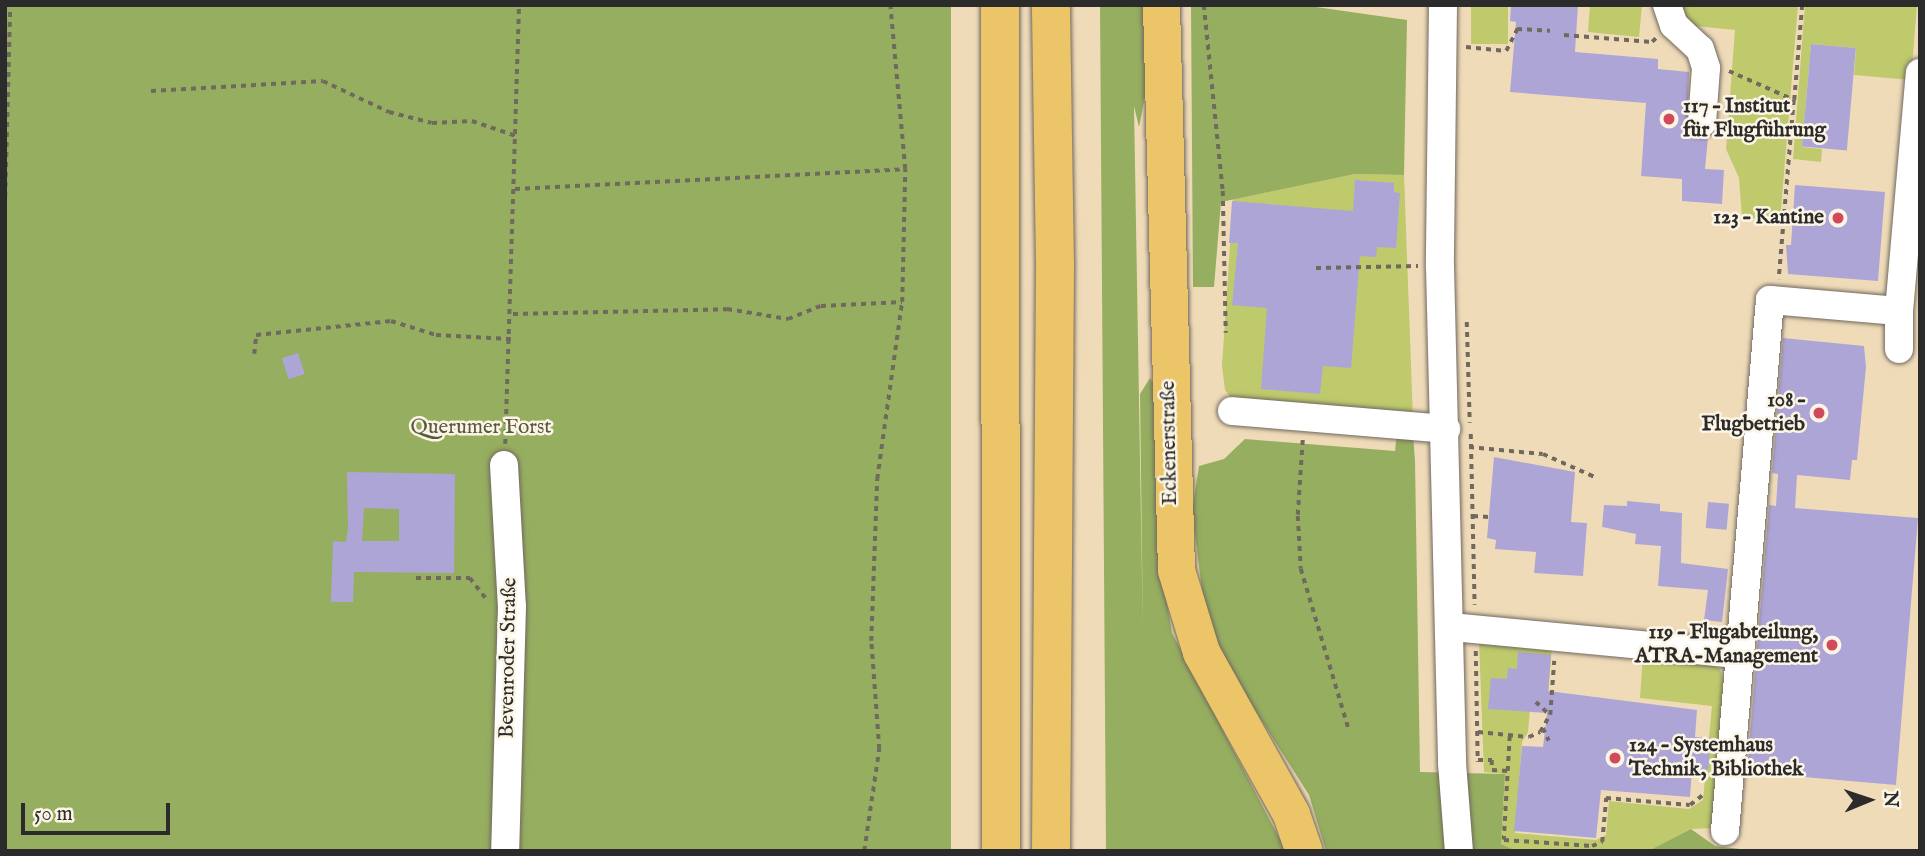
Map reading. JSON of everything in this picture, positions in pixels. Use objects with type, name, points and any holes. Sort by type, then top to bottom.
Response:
[{"type":"highway","points":[[1051,5],[1055,347],[1051,851]]},
{"type":"highway","points":[[999,15],[1001,851]]},
{"type":"main road","name":"Eckenerstraße","points":[[1161,5],[1176,570],[1201,652],[1291,814],[1304,851]]},
{"type":"lane","points":[[1443,5],[1459,47],[1440,267],[1455,440],[1463,628],[1459,851]]},
{"type":"lane","points":[[1671,15],[1700,49],[1706,68],[1702,123]]},
{"type":"lane","points":[[1899,349],[1899,311],[1920,73]]},
{"type":"lane","points":[[1725,831],[1770,300],[1899,311]]},
{"type":"lane","points":[[1232,411],[1305,417],[1455,440]]},
{"type":"lane","name":"Bevenroder Straße","points":[[504,465],[512,606],[505,851]]},
{"type":"lane","points":[[1463,628],[1738,654]]},
{"type":"path","points":[[5,197],[10,5]]},
{"type":"path","points":[[504,465],[513,314],[519,5]]},
{"type":"path","points":[[864,851],[879,749],[872,641],[877,479],[902,302],[905,169],[890,5]]},
{"type":"path","points":[[1204,5],[1223,191],[1226,333]]},
{"type":"path","points":[[1777,301],[1802,5]]},
{"type":"path","points":[[1564,35],[1651,42],[1671,15]]},
{"type":"path","points":[[1459,47],[1506,51],[1517,29],[1550,31]]},
{"type":"path","points":[[1706,68],[1732,71],[1794,100]]},
{"type":"path","points":[[151,91],[323,81],[389,112],[432,123],[472,121],[516,136]]},
{"type":"path","points":[[515,190],[905,169]]},
{"type":"path","points":[[1316,268],[1440,267]]},
{"type":"path","points":[[513,314],[727,309],[788,318],[821,306],[902,302]]},
{"type":"path","points":[[1467,316],[1455,440],[1473,516],[1463,628],[1478,732],[1478,761],[1492,760],[1492,771],[1508,771]]},
{"type":"path","points":[[254,355],[256,335],[391,321],[436,335],[511,339]]},
{"type":"path","points":[[1305,417],[1298,516],[1301,569],[1349,730]]},
{"type":"path","points":[[1455,440],[1543,454],[1595,477]]},
{"type":"path","points":[[1473,516],[1489,517]]},
{"type":"path","points":[[416,578],[470,578],[489,603],[512,606]]},
{"type":"path","points":[[1478,732],[1529,737],[1543,728],[1550,715],[1556,636]]},
{"type":"path","points":[[1536,702],[1550,715]]},
{"type":"path","points":[[1543,728],[1549,741]]},
{"type":"path","points":[[1510,736],[1504,841],[1592,846],[1602,842],[1606,798],[1690,805],[1703,796],[1704,789]]},
{"type":"green space","name":"Querumer Forst","points":[[5,5],[951,5],[951,851],[5,851]]},
{"type":"green space","points":[[1100,5],[1145,5],[1146,92],[1139,127],[1134,106],[1143,636],[1140,394],[1150,378],[1160,393],[1163,579],[1172,633],[1286,851],[1106,851]]},
{"type":"green space","points":[[1191,5],[1302,5],[1407,20],[1404,175],[1355,174],[1221,202],[1214,287],[1193,287]]},
{"type":"green space","points":[[1471,5],[1508,5],[1508,44],[1471,44]]},
{"type":"green space","points":[[1590,5],[1642,5],[1639,37],[1588,32]]},
{"type":"green space","points":[[1676,5],[1798,5],[1780,221],[1742,217],[1739,178],[1726,149],[1735,30],[1695,26]]},
{"type":"green space","points":[[1805,5],[1917,5],[1911,80],[1854,75],[1856,48],[1811,44],[1802,147],[1822,149],[1821,162],[1793,159]]},
{"type":"green space","points":[[1355,174],[1404,175],[1413,419],[1236,404],[1225,390],[1222,366],[1233,199]]},
{"type":"green space","points":[[1397,431],[1413,434],[1415,461],[1420,772],[1505,774],[1501,844],[1517,851],[1326,851],[1309,795],[1232,674],[1205,614],[1192,511],[1199,466],[1224,459],[1245,439],[1395,451]]},
{"type":"green space","points":[[1479,641],[1552,645],[1548,698],[1531,697],[1528,732],[1522,742],[1515,833],[1596,840],[1606,835],[1609,801],[1689,809],[1703,800],[1712,706],[1640,698],[1643,654],[1696,657],[1720,669],[1726,689],[1714,828],[1691,829],[1648,851],[1517,851],[1501,844],[1505,774],[1484,772]]},
{"type":"green space","points":[[1691,829],[1715,846],[1757,851],[1648,851]]},
{"type":"building","name":"117 – Institut für Flugführung","points":[[1511,5],[1578,5],[1575,52],[1658,59],[1658,69],[1689,72],[1687,130],[1693,137],[1708,138],[1705,169],[1724,170],[1722,204],[1682,201],[1682,179],[1641,176],[1646,103],[1510,92],[1516,22],[1510,21]]},
{"type":"building","points":[[1811,44],[1856,48],[1847,151],[1802,147]]},
{"type":"building","points":[[1355,180],[1394,183],[1394,192],[1400,193],[1396,248],[1377,247],[1376,257],[1360,256],[1351,368],[1323,366],[1320,394],[1261,389],[1267,308],[1232,305],[1238,243],[1229,243],[1232,201],[1353,211]]},
{"type":"building","name":"123 – Kantine","points":[[1795,185],[1885,192],[1878,281],[1788,274],[1786,245],[1791,245]]},
{"type":"building","name":"119 – Flugabteilung, ATRA-Management","points":[[1783,338],[1864,346],[1866,367],[1857,460],[1852,460],[1850,480],[1797,475],[1795,508],[1918,518],[1896,785],[1747,772],[1769,505],[1776,506],[1778,474],[1772,473]]},
{"type":"building","points":[[298,353],[305,374],[289,379],[282,358]]},
{"type":"building","points":[[1494,457],[1575,472],[1571,522],[1587,523],[1583,576],[1534,573],[1536,552],[1495,549],[1496,540],[1487,538]]},
{"type":"building","points":[[347,472],[455,474],[454,573],[354,572],[353,602],[331,602],[333,541],[346,542]],"holes":[[[364,508],[399,509],[399,541],[362,541]]]},
{"type":"building","points":[[1627,501],[1660,504],[1660,511],[1682,513],[1681,563],[1728,569],[1722,622],[1704,620],[1708,590],[1658,586],[1661,546],[1635,544],[1636,534],[1602,527],[1604,505],[1627,506]]},
{"type":"building","points":[[1708,502],[1729,504],[1727,530],[1706,528]]},
{"type":"building","name":"124 – Systemhaus Technik, Bibliothek","points":[[1518,652],[1551,655],[1548,691],[1697,710],[1695,737],[1711,738],[1708,770],[1692,769],[1690,797],[1601,790],[1596,838],[1514,831],[1522,746],[1543,747],[1547,713],[1488,709],[1491,678],[1507,679],[1508,668],[1517,669]]},
{"type":"place","name":"117 – Institut für Flugführung","points":[[1669,119]]},
{"type":"place","name":"123 – Kantine","points":[[1838,218]]},
{"type":"place","name":"108 – Flugbetrieb","points":[[1819,413]]},
{"type":"place","name":"119 – Flugabteilung, ATRA-Management","points":[[1832,645]]},
{"type":"place","name":"124 – Systemhaus Technik, Bibliothek","points":[[1615,758]]}]
